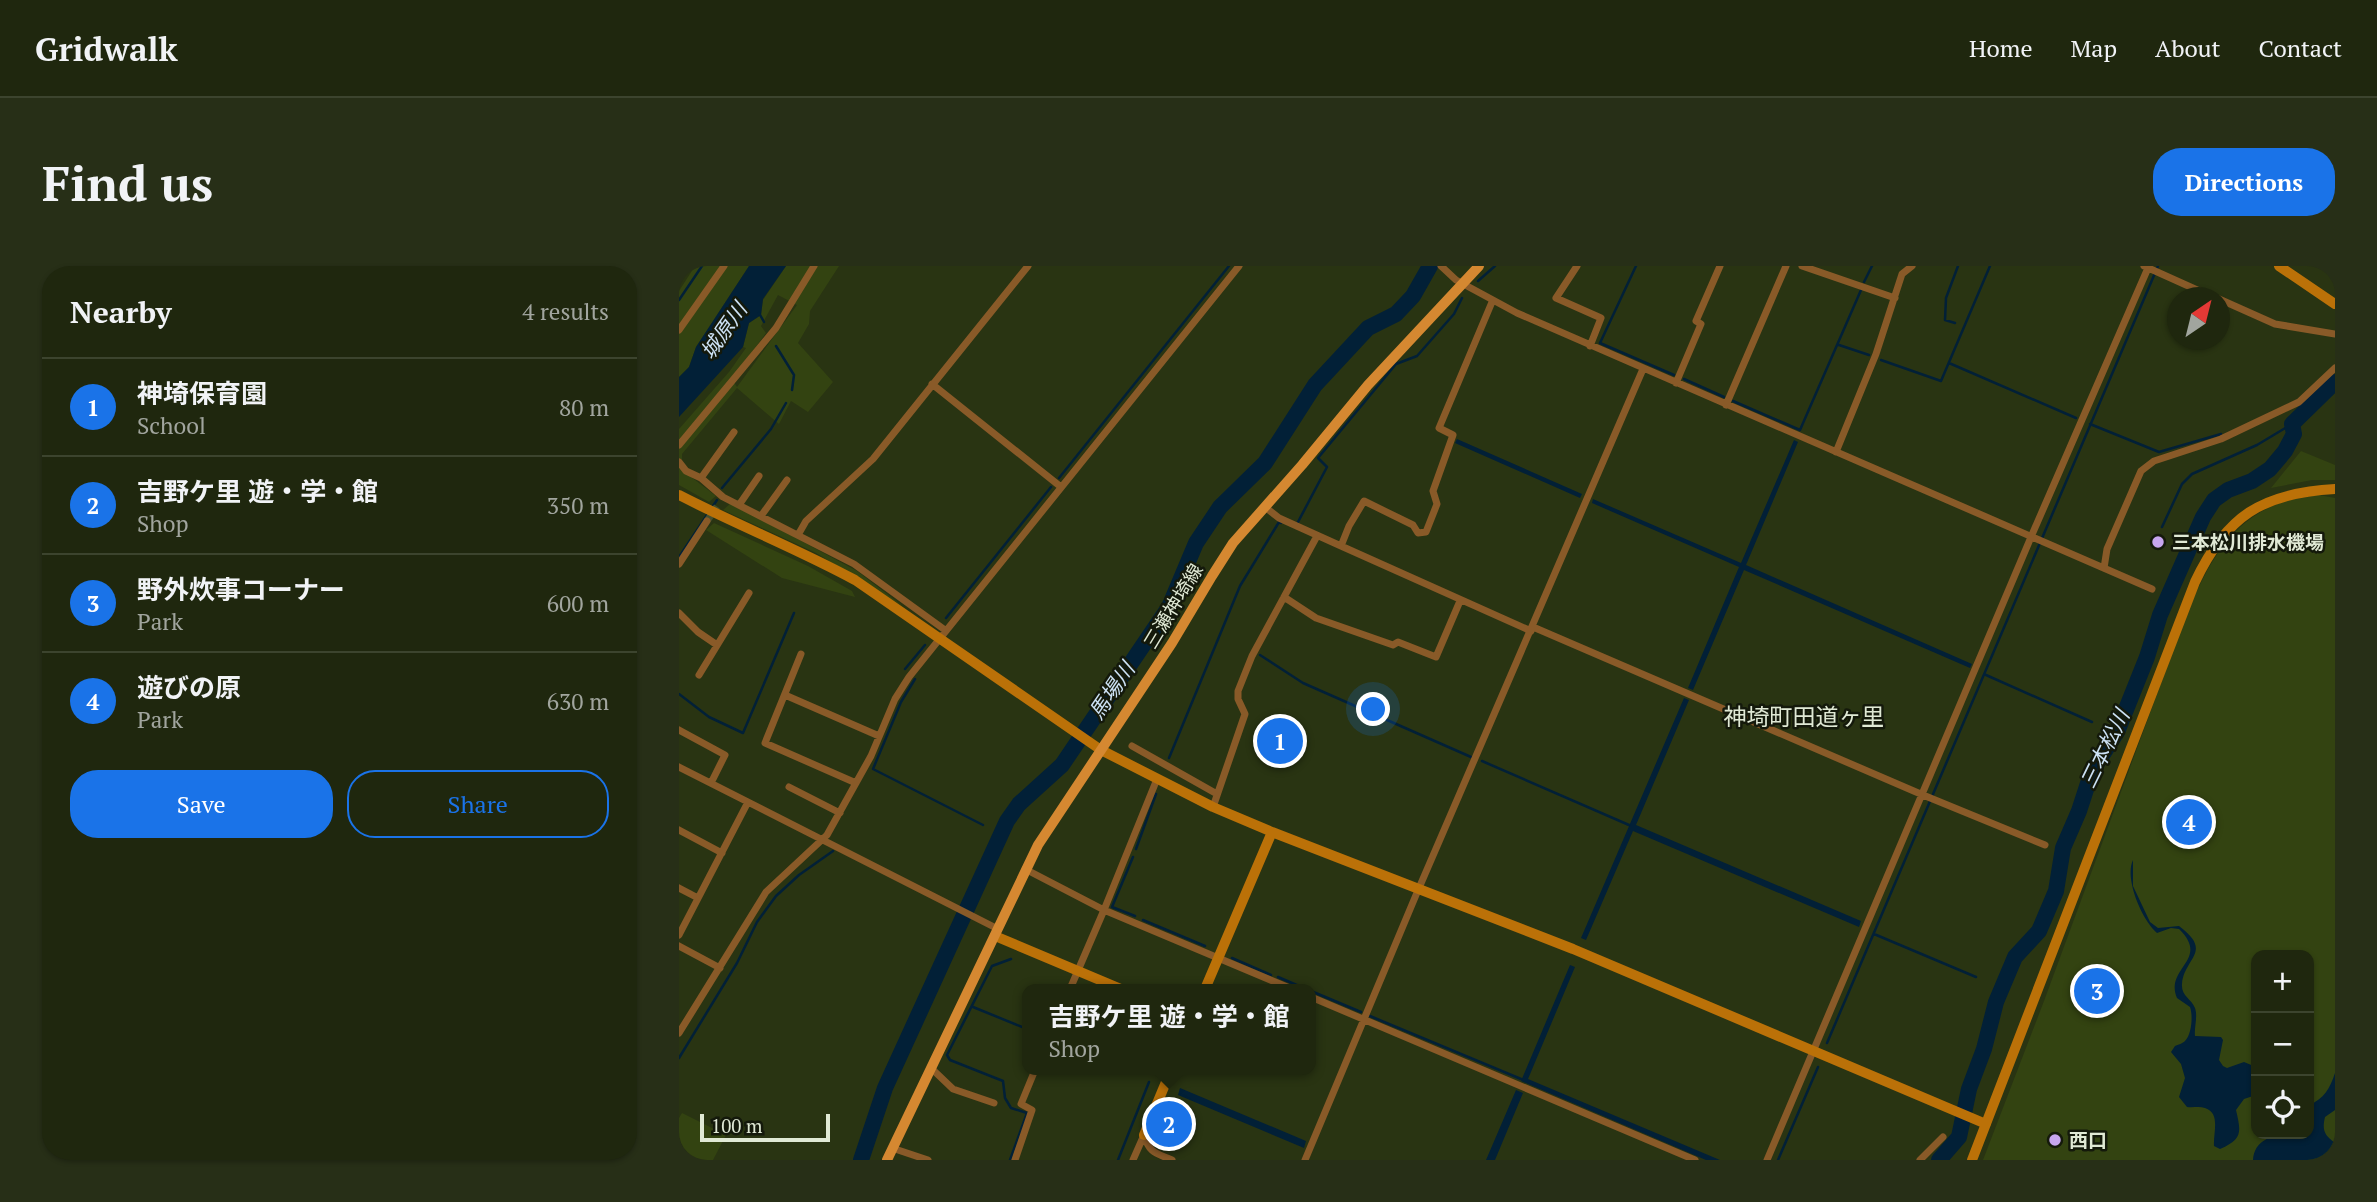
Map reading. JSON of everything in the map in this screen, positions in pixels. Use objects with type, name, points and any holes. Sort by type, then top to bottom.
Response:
[{"type":"main road","name":"三瀬神埼線","points":[[887,1160],[1025,869],[1061,808],[1172,643],[1234,543],[1368,385],[1479,266]]},
{"type":"street","points":[[710,285],[719,266]]},
{"type":"street","points":[[679,330],[725,266]]},
{"type":"street","points":[[679,445],[776,328],[814,266]]},
{"type":"street","points":[[798,535],[806,521],[873,459],[1028,266]]},
{"type":"street","points":[[679,1034],[744,925],[767,892],[823,840],[856,783],[895,699],[942,634],[1239,266]]},
{"type":"street","points":[[1577,266],[1556,299],[1601,318],[1590,346]]},
{"type":"street","points":[[1676,383],[1701,324],[1696,321],[1720,266]]},
{"type":"street","points":[[1726,405],[1786,266]]},
{"type":"street","points":[[1802,266],[1895,298]]},
{"type":"street","points":[[1836,452],[1876,354],[1902,274],[1912,266]]},
{"type":"street","points":[[2279,266],[2335,304]]},
{"type":"street","points":[[1443,268],[1492,302],[2152,589]]},
{"type":"street","points":[[1767,1160],[1813,1051],[1929,797],[2148,268],[2191,287]]},
{"type":"street","points":[[1341,546],[1364,501],[1413,524],[1418,533],[1426,532],[1437,504],[1433,491],[1453,435],[1439,428],[1492,302]]},
{"type":"street","points":[[2230,304],[2275,324],[2335,334]]},
{"type":"street","points":[[2104,568],[2107,549],[2141,471],[2154,461],[2221,439],[2299,402],[2335,368]]},
{"type":"street","points":[[1305,1160],[1643,369]]},
{"type":"street","points":[[932,384],[1061,487]]},
{"type":"street","points":[[701,478],[734,432]]},
{"type":"street","points":[[679,462],[723,497],[854,564],[942,634],[1090,743],[1157,779],[1272,832],[1573,949],[1953,1107],[1981,1122]]},
{"type":"street","points":[[739,505],[759,476]]},
{"type":"street","points":[[761,516],[787,480]]},
{"type":"street","points":[[1972,1160],[1981,1122],[2207,557],[2223,534],[2269,500],[2307,490],[2335,489]]},
{"type":"street","points":[[679,495],[721,517],[814,558],[942,634]]},
{"type":"street","points":[[718,505],[723,497]]},
{"type":"street","points":[[1265,508],[1279,518],[1459,601],[1532,629],[2045,845]]},
{"type":"street","points":[[679,564],[708,521]]},
{"type":"street","points":[[1213,807],[1245,714],[1238,699],[1238,691],[1252,656],[1317,536]]},
{"type":"street","points":[[699,675],[749,593]]},
{"type":"street","points":[[1284,597],[1316,618],[1393,645],[1398,642],[1436,657],[1459,601]]},
{"type":"street","points":[[679,613],[698,632],[717,645]]},
{"type":"street","points":[[801,654],[765,743],[856,783]]},
{"type":"street","points":[[785,695],[879,736]]},
{"type":"street","points":[[679,730],[725,755],[711,783]]},
{"type":"street","points":[[1132,746],[1217,794]]},
{"type":"street","points":[[679,767],[973,917],[996,933],[1109,984]]},
{"type":"street","points":[[1072,984],[1157,779]]},
{"type":"street","points":[[789,787],[839,813]]},
{"type":"street","points":[[679,935],[748,802]]},
{"type":"street","points":[[679,830],[722,853]]},
{"type":"street","points":[[1207,984],[1272,832]]},
{"type":"street","points":[[1025,869],[1104,910],[1280,984]]},
{"type":"street","points":[[679,888],[698,898]]},
{"type":"street","points":[[679,946],[720,968]]},
{"type":"street","points":[[1316,999],[1695,1160]]},
{"type":"street","points":[[931,1068],[953,1089],[994,1103]]},
{"type":"street","points":[[1015,1160],[1032,1110],[1021,1104],[1033,1075]]},
{"type":"street","points":[[1133,1160],[1169,1075]]},
{"type":"street","points":[[1144,1135],[1147,1146],[1153,1152],[1173,1160]]},
{"type":"street","points":[[1920,1160],[1943,1137]]},
{"type":"street","points":[[1140,1146],[1143,1160]]},
{"type":"street","points":[[892,1148],[928,1160]]},
{"type":"green space","points":[[695,266],[749,266],[696,347],[689,367],[679,377],[679,291]]},
{"type":"green space","points":[[786,266],[839,266],[810,311],[809,324],[798,343],[833,382],[808,412],[791,401],[779,424],[737,388],[682,454],[682,470],[716,496],[709,502],[679,485],[679,429],[729,372],[746,348],[743,347],[749,323],[761,315],[763,300]],"holes":[[[778,295],[797,305],[737,387],[732,379],[766,333],[761,326]]]},
{"type":"green space","points":[[2301,451],[2335,465],[2335,480],[2312,480],[2271,488]]},
{"type":"green space","points":[[2319,495],[2335,498],[2335,1160],[1983,1160],[2185,618],[2202,581],[2211,563],[2235,532],[2250,519],[2287,501]]},
{"type":"green space","points":[[731,503],[857,571],[904,607],[816,553],[723,510]]},
{"type":"green space","points":[[714,523],[808,566],[852,591],[855,597],[782,578],[706,530]]},
{"type":"green space","points":[[682,1113],[726,1135],[713,1160],[679,1160],[679,1118]]},
{"type":"water","name":"城原川","points":[[749,266],[786,266],[763,299],[761,315],[749,323],[743,347],[679,417],[679,377],[689,367],[696,347]]},
{"type":"water","points":[[1457,439],[1582,494],[1580,498],[1455,443]]},
{"type":"water","points":[[1794,440],[1798,442],[1746,565],[1972,664],[1970,668],[1744,570],[1693,690],[1688,688],[1739,567],[1592,503],[1593,499],[1741,563]]},
{"type":"water","points":[[1684,698],[1689,700],[1636,825],[1861,921],[1859,927],[1633,831],[1586,940],[1581,938]]},
{"type":"water","points":[[2133,860],[2133,886],[2150,922],[2158,928],[2179,926],[2195,942],[2196,949],[2182,984],[2183,991],[2195,1008],[2195,1036],[2221,1037],[2223,1040],[2219,1060],[2223,1066],[2227,1068],[2244,1062],[2251,1065],[2251,1097],[2244,1099],[2236,1110],[2239,1134],[2233,1142],[2220,1149],[2214,1146],[2213,1114],[2205,1108],[2187,1107],[2179,1097],[2185,1078],[2181,1064],[2171,1052],[2187,1038],[2192,1019],[2190,1007],[2177,998],[2175,988],[2176,979],[2189,957],[2188,940],[2179,929],[2171,928],[2157,933],[2151,927],[2136,899],[2131,878]]},
{"type":"water","points":[[1570,965],[1575,967],[1528,1079],[1720,1160],[1706,1160],[1521,1081]]},
{"type":"water","points":[[2335,1073],[2335,1110],[2325,1117],[2324,1125],[2326,1135],[2335,1143],[2335,1160],[2253,1160],[2255,1151],[2266,1139],[2314,1139],[2314,1102],[2326,1092]]},
{"type":"water","points":[[1180,1088],[1306,1141],[1304,1148],[1178,1095]]},
{"type":"water","points":[[1516,1090],[1523,1093],[1495,1160],[1486,1160]]},
{"type":"waterway","points":[[679,300],[702,266]]},
{"type":"waterway","points":[[1059,478],[1229,266]]},
{"type":"waterway","name":"馬場川","points":[[861,1160],[885,1088],[1007,821],[1019,804],[1062,765],[1169,607],[1196,543],[1220,507],[1265,463],[1315,385],[1368,328],[1396,314],[1413,296],[1430,266]]},
{"type":"waterway","points":[[1478,281],[1495,266]]},
{"type":"waterway","points":[[1636,266],[1600,343],[1674,375]]},
{"type":"waterway","points":[[1864,282],[1872,266]]},
{"type":"waterway","points":[[1955,323],[1945,320],[1946,298],[1958,266]]},
{"type":"waterway","points":[[1881,360],[1941,381],[1990,266]]},
{"type":"waterway","points":[[1827,1043],[2158,266]]},
{"type":"waterway","points":[[1733,401],[1800,430],[1861,290]]},
{"type":"waterway","points":[[1298,522],[1327,467],[1318,458],[1396,364],[1417,356],[1454,314],[1462,298]]},
{"type":"waterway","name":"城原川","points":[[759,313],[764,322]]},
{"type":"waterway","points":[[1839,345],[1869,355]]},
{"type":"waterway","points":[[776,346],[794,375],[792,390]]},
{"type":"waterway","points":[[1949,363],[2076,418]]},
{"type":"waterway","points":[[1684,379],[1724,397]]},
{"type":"waterway","name":"三本松川","points":[[1939,1160],[1959,1137],[1969,1089],[1984,1049],[1996,1002],[2015,957],[2039,931],[2056,891],[2063,848],[2092,771],[2117,732],[2147,657],[2160,615],[2203,517],[2214,500],[2270,469],[2285,451],[2294,434],[2292,424],[2335,382]]},
{"type":"waterway","points":[[722,488],[771,429],[786,403]]},
{"type":"waterway","points":[[2090,424],[2159,452],[2221,434]]},
{"type":"waterway","points":[[2162,527],[2182,484],[2192,474],[2257,445],[2292,424]]},
{"type":"waterway","points":[[946,618],[1051,487]]},
{"type":"waterway","points":[[679,557],[717,500]]},
{"type":"waterway","points":[[1169,758],[1240,586],[1279,522],[1281,523]]},
{"type":"waterway","points":[[679,694],[709,717],[743,733],[794,613]]},
{"type":"waterway","points":[[905,669],[925,645]]},
{"type":"waterway","points":[[1260,655],[1303,683],[1471,757]]},
{"type":"waterway","points":[[1986,675],[2092,722]]},
{"type":"waterway","points":[[915,679],[901,702],[873,769],[983,825]]},
{"type":"waterway","points":[[1482,761],[1629,825]]},
{"type":"waterway","points":[[1136,849],[1156,794]]},
{"type":"waterway","points":[[679,1058],[737,963],[757,922],[776,896],[799,875],[833,851]]},
{"type":"waterway","points":[[1133,857],[1112,907],[1135,916]]},
{"type":"waterway","points":[[1143,920],[1205,946]]},
{"type":"waterway","points":[[1874,934],[1976,977]]},
{"type":"waterway","points":[[1232,958],[1271,975]]},
{"type":"waterway","points":[[1010,1160],[1027,1113],[1011,1108],[1005,1098],[1003,1081],[950,1060],[947,1055],[992,966],[1011,959]]},
{"type":"waterway","points":[[1278,977],[1294,984]]},
{"type":"waterway","points":[[1316,993],[1361,1012]]},
{"type":"waterway","points":[[973,1007],[1022,1027]]},
{"type":"waterway","points":[[1370,1016],[1521,1079]]},
{"type":"waterway","points":[[1778,1160],[1818,1067]]},
{"type":"waterway","points":[[1118,1160],[1149,1082]]},
{"type":"tunnel","points":[[707,521],[718,505]]},
{"type":"place","name":"三本松川排水機場","points":[[2158,542]]},
{"type":"place","name":"神埼保育園","points":[[1280,741]]},
{"type":"place","name":"遊びの原","points":[[2189,822]]},
{"type":"place","name":"野外炊事コーナー","points":[[2097,991]]},
{"type":"place","name":"吉野ケ里 遊・学・館","points":[[1169,1124]]},
{"type":"place","name":"西口","points":[[2055,1140]]},
{"type":"district","name":"神埼町田道ヶ里","points":[[1804,717]]}]
